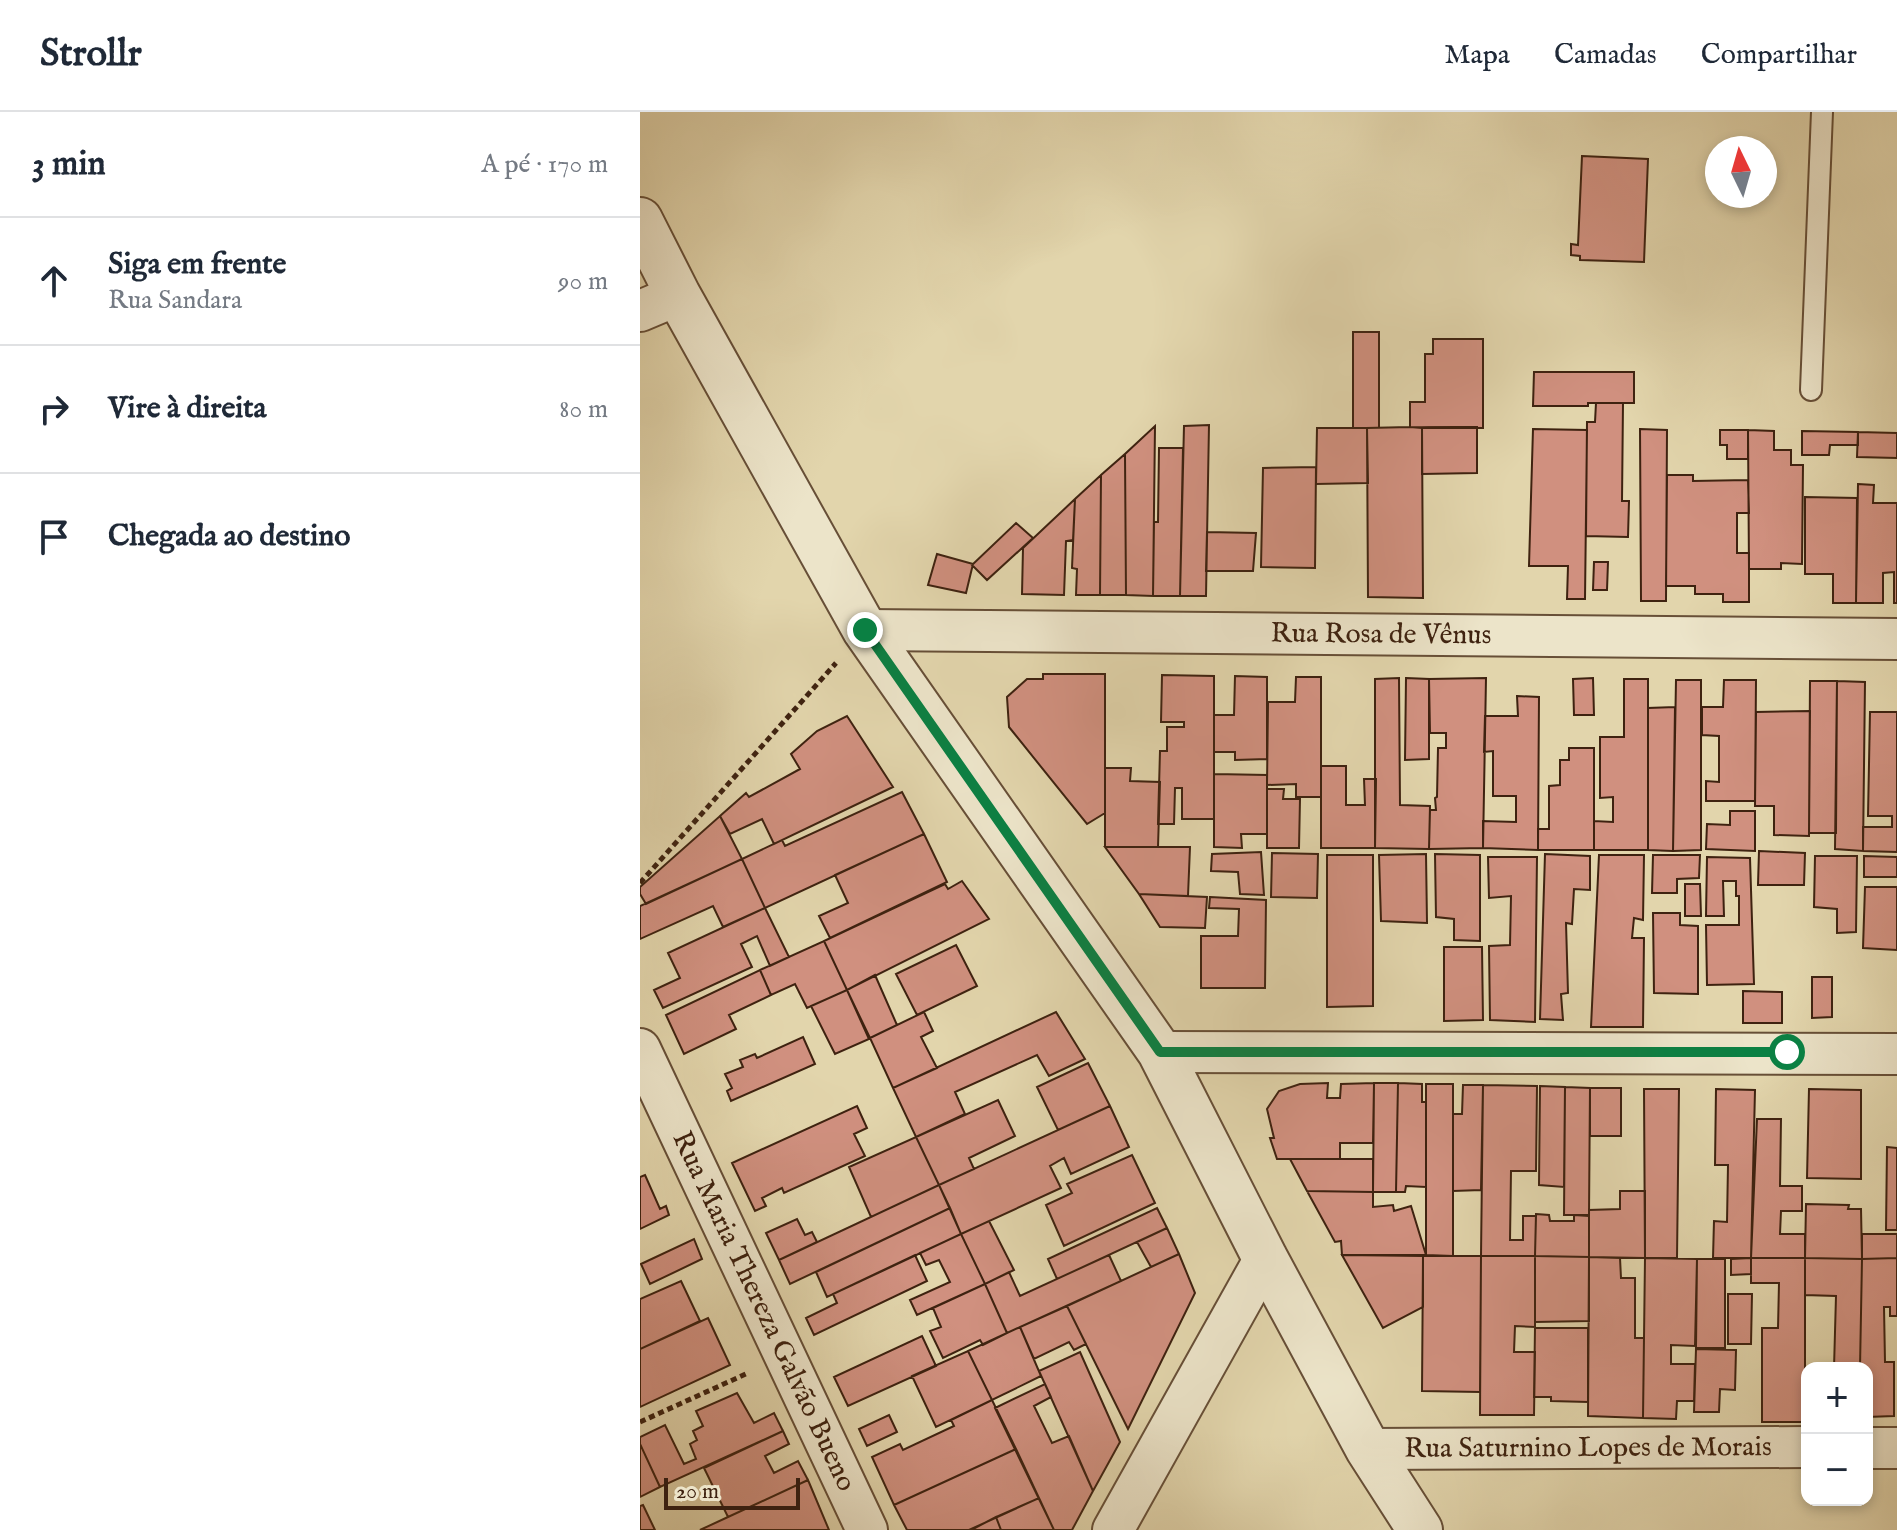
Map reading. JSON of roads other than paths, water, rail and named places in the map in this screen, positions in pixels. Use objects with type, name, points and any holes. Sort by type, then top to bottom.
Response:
[{"type":"street","points":[[640,220],[659,303],[865,630],[1160,1052],[1265,1258],[1368,1449],[1420,1530]]},
{"type":"street","name":"Rua Rosa de Vênus","points":[[865,630],[1897,639]]},
{"type":"street","name":"Rua Maria Thereza Galvão Bueno","points":[[640,1049],[867,1530]]},
{"type":"street","points":[[1160,1052],[1897,1054]]},
{"type":"street","points":[[1113,1530],[1265,1258]]},
{"type":"street","name":"Rua Saturnino Lopes de Morais","points":[[1368,1449],[1801,1447]]},
{"type":"street","points":[[1873,1448],[1897,1448]]},
{"type":"lane","points":[[1811,390],[1822,112]]}]
